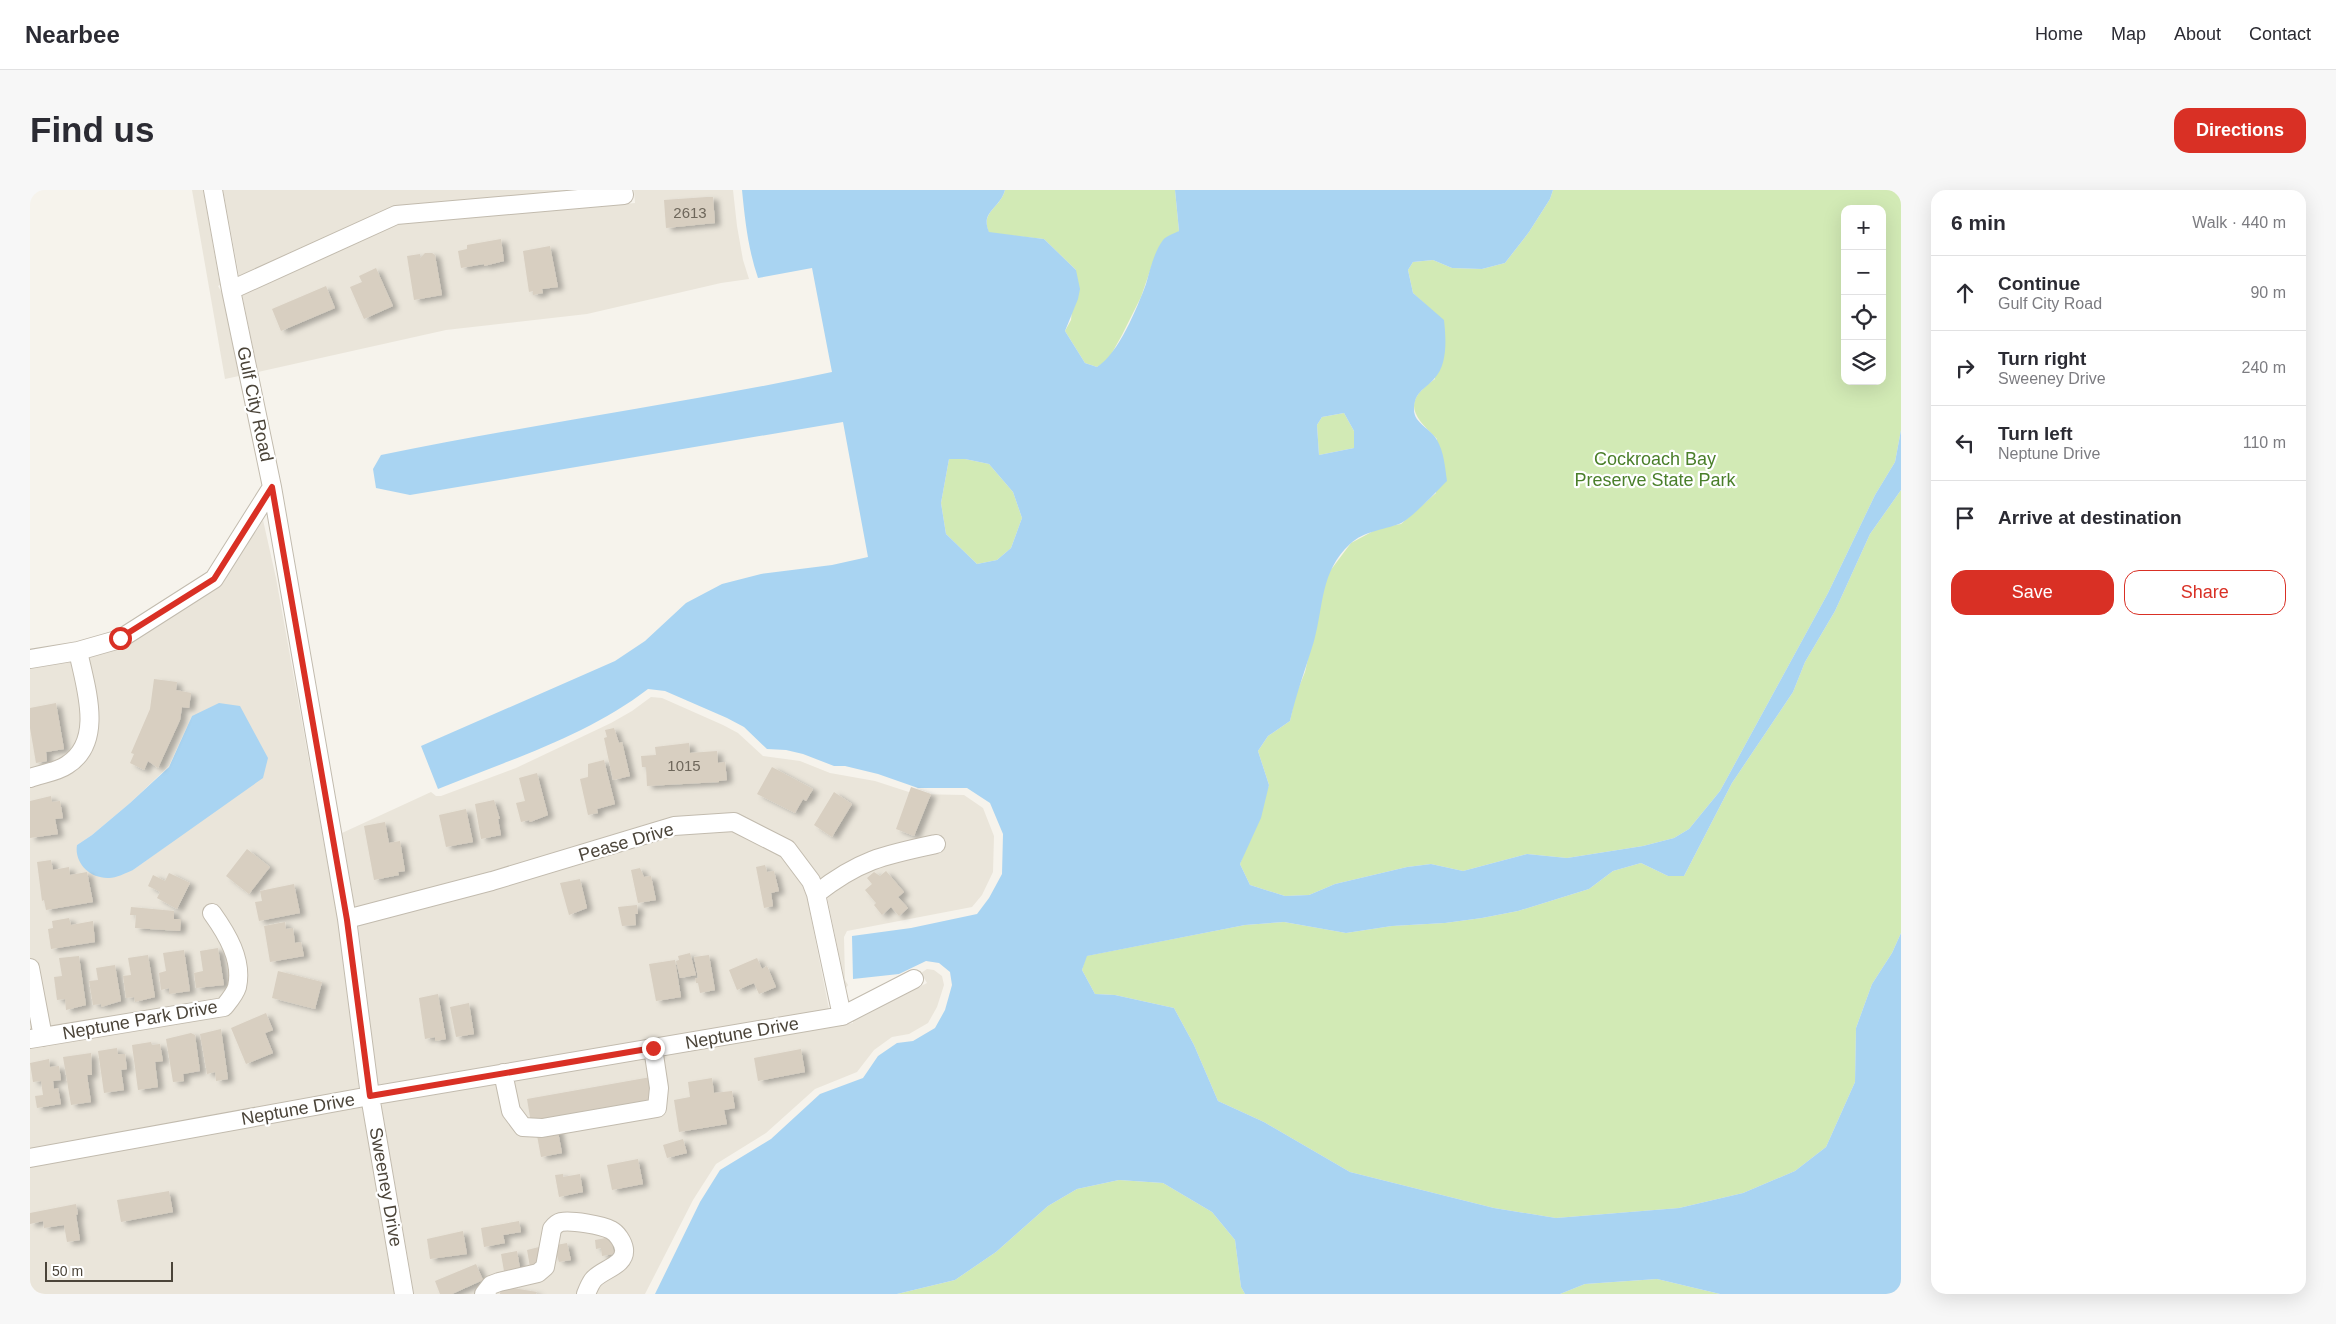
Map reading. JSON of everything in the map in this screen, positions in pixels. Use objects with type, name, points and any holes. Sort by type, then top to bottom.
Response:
[{"type":"street","name":"Gulf City Road","points":[[213,190],[231,290],[272,487]]},
{"type":"street","points":[[231,290],[396,215],[624,193]]},
{"type":"street","points":[[30,659],[78,651],[120,638],[214,579],[272,487]]},
{"type":"street","name":"Sweeney Drive","points":[[272,487],[347,920],[370,1096],[404,1294]]},
{"type":"street","points":[[30,778],[66,765],[86,747],[89,721],[88,703],[78,651]]},
{"type":"street","name":"Pease Drive","points":[[347,920],[492,881],[674,826],[734,822],[787,849],[811,881],[816,894],[842,1016]]},
{"type":"street","points":[[816,894],[842,874],[861,864],[890,854],[936,844]]},
{"type":"street","name":"Neptune Park Drive","points":[[30,968],[36,1038],[224,1008],[237,988],[238,966],[231,942],[212,913]]},
{"type":"street","name":"Neptune Drive","points":[[30,1158],[370,1096],[842,1016],[914,979]]},
{"type":"street","points":[[503,1073],[511,1112],[523,1127],[542,1128],[657,1108],[660,1088],[653,1048]]},
{"type":"street","points":[[484,1294],[491,1285],[538,1273],[544,1267],[552,1229],[562,1221],[584,1223],[612,1230],[620,1238],[624,1247],[623,1257],[616,1265],[591,1281],[586,1294]]},
{"type":"shaded area","points":[[192,190],[203,190],[220,285],[218,286],[222,293],[239,376],[225,379]]},
{"type":"shaded area","points":[[223,190],[583,190],[396,206],[239,276]]},
{"type":"shaded area","points":[[634,190],[733,190],[743,260],[749,279],[721,283],[587,314],[446,330],[258,372],[242,294],[399,223],[635,203]]},
{"type":"shaded area","points":[[263,520],[276,578],[338,921],[359,1089],[30,1149],[30,667],[70,661],[126,646],[220,586]],"holes":[[[192,716],[169,844],[133,870],[77,845],[130,803],[169,766]]]},
{"type":"shaded area","points":[[651,697],[662,698],[723,725],[738,733],[763,756],[800,761],[830,773],[875,781],[915,794],[964,795],[983,808],[994,836],[993,872],[982,895],[972,907],[847,931],[844,937],[845,980],[848,985],[846,988],[826,892],[819,876],[792,841],[734,814],[671,818],[489,872],[355,908],[342,833],[431,792],[436,796],[441,796],[516,768],[611,723]]},
{"type":"shaded area","points":[[731,831],[780,856],[802,885],[807,897],[829,1009],[378,1085],[358,926],[494,889],[675,835]]},
{"type":"shaded area","points":[[927,969],[934,970],[942,976],[944,985],[937,1007],[928,1023],[909,1034],[892,1037],[874,1050],[857,1072],[815,1089],[766,1133],[716,1164],[693,1200],[645,1294],[414,1294],[381,1103],[853,1023],[853,1021],[927,983],[921,973]]},
{"type":"shaded area","points":[[362,1106],[394,1294],[30,1294],[30,1167]]},
{"type":"green space","points":[[1005,190],[1175,190],[1179,231],[1153,262],[1141,297],[1122,335],[1108,360],[1097,367],[1085,363],[1065,331],[1071,320],[1076,270],[1044,239],[989,233],[987,220]]},
{"type":"green space","name":"Cockroach Bay Preserve State Park","points":[[1553,190],[1901,190],[1901,430],[1895,462],[1875,495],[1828,593],[1720,791],[1689,829],[1674,838],[1643,846],[1567,858],[1527,854],[1463,871],[1431,864],[1407,867],[1335,884],[1309,895],[1285,896],[1250,885],[1240,864],[1269,785],[1258,751],[1268,736],[1290,721],[1295,697],[1305,672],[1327,575],[1351,543],[1379,528],[1401,524],[1436,493],[1437,439],[1421,423],[1414,409],[1418,395],[1435,379],[1425,304],[1413,293],[1408,270],[1413,262],[1433,260],[1452,268],[1482,269],[1505,263],[1529,232],[1550,199]]},
{"type":"green space","points":[[1344,413],[1354,431],[1354,448],[1319,455],[1317,425],[1322,417]]},
{"type":"green space","points":[[949,459],[965,459],[989,464],[1013,492],[1022,518],[1011,548],[997,560],[977,564],[946,534],[941,503]]},
{"type":"green space","points":[[1901,490],[1901,933],[1892,953],[1872,984],[1856,1028],[1855,1082],[1826,1147],[1795,1171],[1743,1193],[1679,1208],[1556,1218],[1494,1208],[1350,1172],[1264,1122],[1218,1101],[1194,1045],[1174,1008],[1115,995],[1095,994],[1082,970],[1086,956],[1245,925],[1284,922],[1346,933],[1392,926],[1445,923],[1482,918],[1518,911],[1589,889],[1613,871],[1641,863],[1668,876],[1684,876],[1732,783],[1793,692],[1805,662],[1835,611],[1870,534]]},
{"type":"green space","points":[[1119,1180],[1163,1183],[1212,1212],[1235,1240],[1241,1287],[1245,1294],[897,1294],[955,1280],[996,1252],[1048,1206],[1077,1189]]},
{"type":"green space","points":[[1657,1279],[1720,1294],[1560,1294],[1585,1284]]},
{"type":"water","points":[[742,190],[1005,190],[987,219],[989,232],[1044,239],[1076,270],[1080,289],[1065,331],[1085,363],[1097,367],[1113,352],[1120,341],[1142,294],[1157,250],[1163,240],[1179,231],[1175,190],[1553,190],[1550,199],[1529,232],[1505,263],[1482,269],[1452,268],[1433,260],[1413,262],[1408,270],[1413,293],[1444,320],[1445,351],[1442,366],[1439,373],[1418,395],[1414,404],[1414,410],[1417,419],[1434,436],[1439,445],[1444,460],[1447,481],[1404,522],[1361,536],[1340,555],[1328,578],[1314,641],[1290,721],[1268,736],[1258,751],[1269,785],[1261,818],[1240,864],[1250,885],[1285,896],[1309,895],[1335,884],[1407,867],[1431,864],[1463,871],[1527,854],[1567,858],[1643,846],[1674,838],[1689,829],[1720,791],[1828,593],[1875,495],[1895,462],[1901,430],[1901,490],[1870,534],[1835,611],[1805,662],[1793,692],[1732,783],[1684,876],[1668,876],[1641,863],[1613,871],[1589,889],[1518,911],[1482,918],[1445,923],[1392,926],[1346,933],[1284,922],[1245,925],[1087,956],[1082,970],[1095,994],[1115,995],[1174,1008],[1194,1045],[1218,1101],[1264,1122],[1350,1172],[1494,1208],[1556,1218],[1679,1208],[1743,1193],[1795,1171],[1826,1147],[1855,1082],[1856,1028],[1872,984],[1892,953],[1901,933],[1901,1294],[1720,1294],[1657,1279],[1585,1284],[1560,1294],[1245,1294],[1241,1287],[1235,1240],[1212,1212],[1163,1183],[1119,1180],[1077,1189],[1048,1206],[996,1252],[955,1280],[897,1294],[655,1294],[700,1202],[720,1170],[771,1139],[820,1094],[863,1078],[878,1056],[897,1043],[913,1041],[935,1028],[945,1010],[952,985],[950,972],[939,963],[926,961],[899,974],[853,979],[852,936],[911,928],[977,914],[989,898],[1002,874],[1003,834],[990,803],[967,788],[918,788],[878,774],[845,766],[834,766],[803,754],[786,750],[767,749],[744,727],[665,691],[648,689],[624,706],[573,734],[438,789],[421,746],[615,661],[645,641],[686,603],[722,584],[761,574],[832,565],[868,557],[843,422],[410,495],[376,488],[373,469],[381,455],[832,372],[812,268],[758,278],[749,245]],"holes":[[[1344,413],[1354,431],[1354,448],[1319,455],[1317,425],[1322,417]],[[949,459],[965,459],[989,464],[1013,492],[1022,518],[1011,548],[997,560],[977,564],[946,534],[941,503]]]},
{"type":"water","points":[[219,703],[240,706],[268,758],[263,778],[133,870],[109,878],[102,878],[90,873],[78,858],[77,845],[130,803],[169,767],[192,716]]},
{"type":"building","points":[[713,197],[715,223],[666,228],[664,200]]},
{"type":"building","points":[[501,239],[504,261],[484,266],[484,264],[461,268],[458,251],[467,249],[467,245]]},
{"type":"building","points":[[550,246],[558,287],[542,289],[543,293],[533,295],[533,291],[529,292],[523,251]]},
{"type":"building","points":[[425,253],[435,255],[442,295],[414,300],[407,256],[420,254],[420,258]]},
{"type":"building","points":[[376,268],[393,306],[364,319],[350,287],[362,282],[359,276]]},
{"type":"building","points":[[326,286],[335,308],[281,331],[272,309]]},
{"type":"building","points":[[154,679],[177,682],[176,690],[191,693],[189,708],[182,707],[180,720],[158,768],[148,761],[144,770],[130,763],[134,754],[131,753],[150,709]]},
{"type":"building","points":[[56,703],[64,749],[46,752],[47,761],[36,763],[30,728],[30,708]]},
{"type":"building","points":[[614,728],[619,743],[622,742],[630,776],[613,780],[604,738],[607,737],[605,730]]},
{"type":"building","points":[[689,743],[690,753],[717,751],[718,763],[725,762],[727,780],[647,786],[646,767],[642,767],[641,756],[656,755],[655,747]]},
{"type":"building","points":[[604,760],[615,804],[597,809],[598,813],[588,815],[580,779],[588,777],[588,764]]},
{"type":"building","points":[[772,767],[813,789],[806,801],[803,799],[795,813],[757,794]]},
{"type":"building","points":[[537,773],[548,815],[530,822],[529,820],[521,822],[516,803],[525,801],[519,778]]},
{"type":"building","points":[[911,787],[931,794],[914,836],[896,829]]},
{"type":"building","points":[[834,792],[852,804],[832,837],[814,825]]},
{"type":"building","points":[[51,796],[52,802],[60,801],[63,818],[55,819],[58,834],[30,838],[30,801]]},
{"type":"building","points":[[494,800],[500,819],[498,819],[501,835],[481,839],[475,804]]},
{"type":"building","points":[[466,809],[473,842],[446,847],[439,815]]},
{"type":"building","points":[[385,822],[389,843],[400,841],[405,871],[398,872],[399,875],[374,880],[364,826]]},
{"type":"building","points":[[247,849],[270,867],[249,894],[226,876]]},
{"type":"building","points":[[51,860],[53,870],[69,867],[70,875],[87,872],[93,902],[46,910],[44,900],[42,901],[37,862]]},
{"type":"building","points":[[765,865],[767,872],[774,871],[779,891],[771,893],[773,906],[764,908],[756,867]]},
{"type":"building","points":[[640,868],[644,877],[651,876],[656,900],[638,903],[631,870]]},
{"type":"building","points":[[886,871],[904,892],[898,897],[908,908],[899,916],[891,907],[882,915],[874,905],[876,903],[865,890],[872,884],[867,878],[874,872],[880,876]]},
{"type":"building","points":[[169,873],[190,883],[177,909],[157,898],[160,892],[148,886],[153,875],[165,881]]},
{"type":"building","points":[[580,879],[587,908],[569,915],[560,883]]},
{"type":"building","points":[[294,884],[300,913],[259,921],[255,902],[262,901],[260,891]]},
{"type":"building","points":[[637,905],[638,914],[635,914],[636,925],[622,926],[618,907]]},
{"type":"building","points":[[131,907],[174,911],[174,919],[181,919],[180,931],[135,928],[136,915],[130,915]]},
{"type":"building","points":[[69,918],[71,925],[93,921],[95,942],[51,949],[48,929],[53,928],[52,921]]},
{"type":"building","points":[[285,922],[286,929],[293,928],[295,943],[301,942],[304,956],[270,962],[264,926]]},
{"type":"building","points":[[218,948],[224,985],[196,988],[194,973],[203,971],[200,951]]},
{"type":"building","points":[[184,950],[190,991],[169,994],[169,988],[161,990],[159,973],[166,971],[163,953]]},
{"type":"building","points":[[690,953],[696,975],[680,978],[676,961],[679,960],[678,956]]},
{"type":"building","points":[[148,955],[155,997],[135,1002],[134,997],[126,998],[123,976],[131,975],[128,958]]},
{"type":"building","points":[[709,955],[715,990],[700,993],[695,978],[698,978],[694,957]]},
{"type":"building","points":[[79,956],[86,1005],[66,1010],[65,999],[57,1000],[54,977],[62,976],[59,958]]},
{"type":"building","points":[[757,958],[762,969],[767,966],[776,987],[759,994],[754,983],[737,990],[729,970]]},
{"type":"building","points":[[675,960],[681,997],[656,1001],[649,964]]},
{"type":"building","points":[[115,965],[121,1001],[101,1007],[101,1004],[93,1005],[89,981],[98,980],[96,968]]},
{"type":"building","points":[[278,971],[322,982],[315,1009],[272,998]]},
{"type":"building","points":[[438,994],[446,1039],[435,1041],[435,1037],[425,1039],[419,998]]},
{"type":"building","points":[[469,1003],[474,1034],[456,1037],[450,1007]]},
{"type":"building","points":[[266,1013],[273,1030],[265,1033],[273,1053],[246,1064],[231,1028]]},
{"type":"building","points":[[221,1029],[228,1079],[216,1081],[215,1072],[207,1074],[200,1034]]},
{"type":"building","points":[[191,1033],[195,1035],[200,1071],[183,1074],[184,1081],[173,1082],[166,1039]]},
{"type":"building","points":[[151,1042],[152,1045],[160,1044],[163,1061],[155,1062],[158,1087],[138,1090],[132,1045]]},
{"type":"building","points":[[117,1048],[118,1054],[125,1054],[127,1069],[121,1070],[124,1090],[104,1093],[98,1051]]},
{"type":"building","points":[[801,1049],[805,1072],[758,1081],[754,1058]]},
{"type":"building","points":[[91,1053],[92,1075],[87,1075],[91,1102],[71,1105],[63,1057]]},
{"type":"building","points":[[49,1059],[50,1067],[59,1066],[61,1080],[53,1081],[54,1089],[58,1088],[61,1104],[37,1108],[35,1096],[43,1095],[41,1081],[33,1082],[30,1063]]},
{"type":"building","points":[[651,1077],[655,1100],[531,1123],[527,1099]]},
{"type":"building","points":[[712,1078],[714,1093],[732,1091],[735,1108],[724,1110],[727,1124],[679,1132],[674,1100],[690,1097],[688,1082]]},
{"type":"building","points":[[557,1126],[562,1153],[541,1157],[536,1130]]},
{"type":"building","points":[[683,1139],[687,1153],[667,1158],[663,1145]]},
{"type":"building","points":[[638,1159],[643,1184],[612,1190],[607,1165]]},
{"type":"building","points":[[563,1174],[563,1177],[580,1174],[583,1192],[559,1197],[555,1175]]},
{"type":"building","points":[[169,1191],[173,1212],[121,1222],[117,1200]]},
{"type":"building","points":[[76,1204],[80,1240],[67,1242],[64,1225],[44,1228],[43,1221],[30,1224],[30,1213]]},
{"type":"building","points":[[519,1221],[521,1232],[503,1235],[505,1243],[484,1247],[481,1228]]},
{"type":"building","points":[[463,1231],[467,1254],[430,1259],[427,1239]]},
{"type":"building","points":[[611,1237],[614,1254],[602,1256],[601,1248],[596,1249],[595,1240]]},
{"type":"building","points":[[567,1243],[571,1260],[559,1262],[557,1255],[553,1256],[551,1246]]},
{"type":"building","points":[[539,1247],[543,1265],[530,1267],[527,1250]]},
{"type":"building","points":[[517,1251],[520,1268],[504,1271],[501,1254]]},
{"type":"building","points":[[476,1264],[483,1280],[452,1294],[440,1294],[435,1281]]},
{"type":"building","points":[[501,1286],[537,1292],[536,1294],[500,1294]]},
{"type":"route","points":[[120,638],[214,579],[272,487],[347,920],[370,1096],[653,1048]]}]
